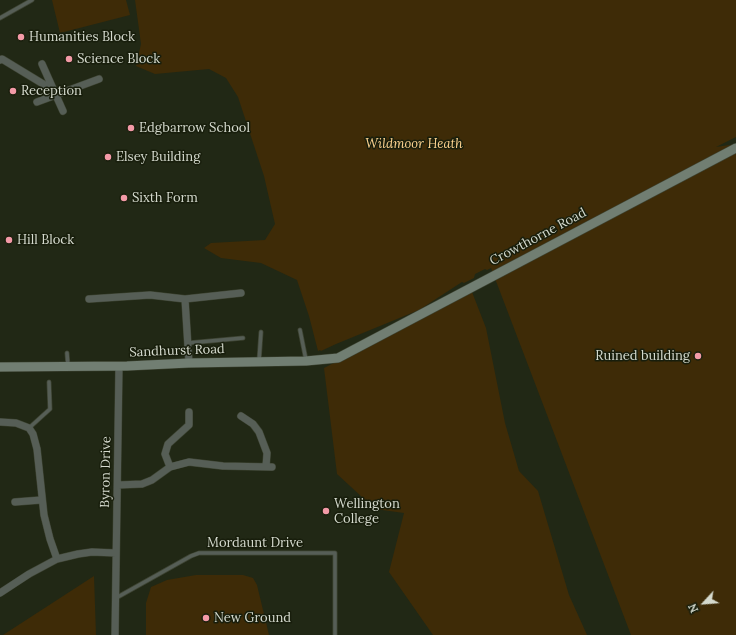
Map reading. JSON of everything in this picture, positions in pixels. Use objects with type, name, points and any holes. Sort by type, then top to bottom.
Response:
[{"type":"street","points":[[1,59],[55,93]]},
{"type":"street","points":[[42,64],[63,111]]},
{"type":"street","points":[[37,102],[55,93],[99,79]]},
{"type":"street","name":"Crowthorne Road","points":[[353,351],[482,277],[736,148]]},
{"type":"street","points":[[89,299],[150,294],[185,299],[241,293]]},
{"type":"street","points":[[185,299],[189,363]]},
{"type":"street","name":"Sandhurst Road","points":[[0,367],[119,366],[331,360],[353,351]]},
{"type":"street","name":"Byron Drive","points":[[115,635],[119,366]]},
{"type":"street","points":[[170,467],[165,454],[168,444],[189,425],[189,412]]},
{"type":"street","points":[[118,486],[142,484],[152,480],[170,467],[190,462],[223,466],[269,467],[267,453],[259,432],[253,424],[241,416]]},
{"type":"street","points":[[0,422],[16,422],[29,428],[33,434],[37,449],[41,483],[41,500],[50,539],[57,560]]},
{"type":"street","points":[[15,502],[41,500]]},
{"type":"street","points":[[0,594],[29,574],[57,560],[92,552],[116,553]]},
{"type":"lane","points":[[0,18],[32,0]]},
{"type":"lane","points":[[300,330],[306,361]]},
{"type":"lane","points":[[259,362],[261,332]]},
{"type":"lane","points":[[188,343],[243,338]]},
{"type":"lane","points":[[67,353],[68,367]]},
{"type":"lane","points":[[29,428],[50,409],[49,382]]},
{"type":"lane","name":"Mordaunt Drive","points":[[115,599],[191,556],[199,554],[335,554],[334,635]]},
{"type":"green space","points":[[52,0],[126,0],[130,15],[60,33]]},
{"type":"green space","name":"Wildmoor Heath","points":[[135,0],[736,0],[736,137],[716,147],[736,144],[736,635],[631,635],[491,268],[475,274],[474,278],[464,283],[462,282],[419,310],[318,351],[309,316],[297,280],[261,263],[221,258],[204,248],[211,243],[265,240],[275,224],[264,176],[238,97],[226,78],[209,69],[155,74],[136,66],[141,44]]},
{"type":"green space","points":[[472,292],[486,328],[505,423],[519,471],[538,491],[569,595],[587,635],[433,635],[389,572],[404,513],[375,509],[337,474],[324,368]]},
{"type":"green space","name":"New Ground","points":[[196,575],[243,575],[253,578],[257,585],[269,635],[146,635],[146,603],[151,587],[167,580]]},
{"type":"green space","points":[[94,576],[96,635],[3,635]]},
{"type":"place","name":"Humanities Block","points":[[21,37]]},
{"type":"place","name":"Science Block","points":[[69,59]]},
{"type":"place","name":"Reception","points":[[13,91]]},
{"type":"place","name":"Edgbarrow School","points":[[131,128]]},
{"type":"place","name":"Elsey Building","points":[[108,157]]},
{"type":"place","name":"Sixth Form","points":[[124,198]]},
{"type":"place","name":"Hill Block","points":[[9,240]]},
{"type":"place","name":"Ruined building","points":[[698,356]]},
{"type":"place","name":"Wellington College","points":[[326,511]]},
{"type":"place","name":"New Ground","points":[[206,618]]}]
